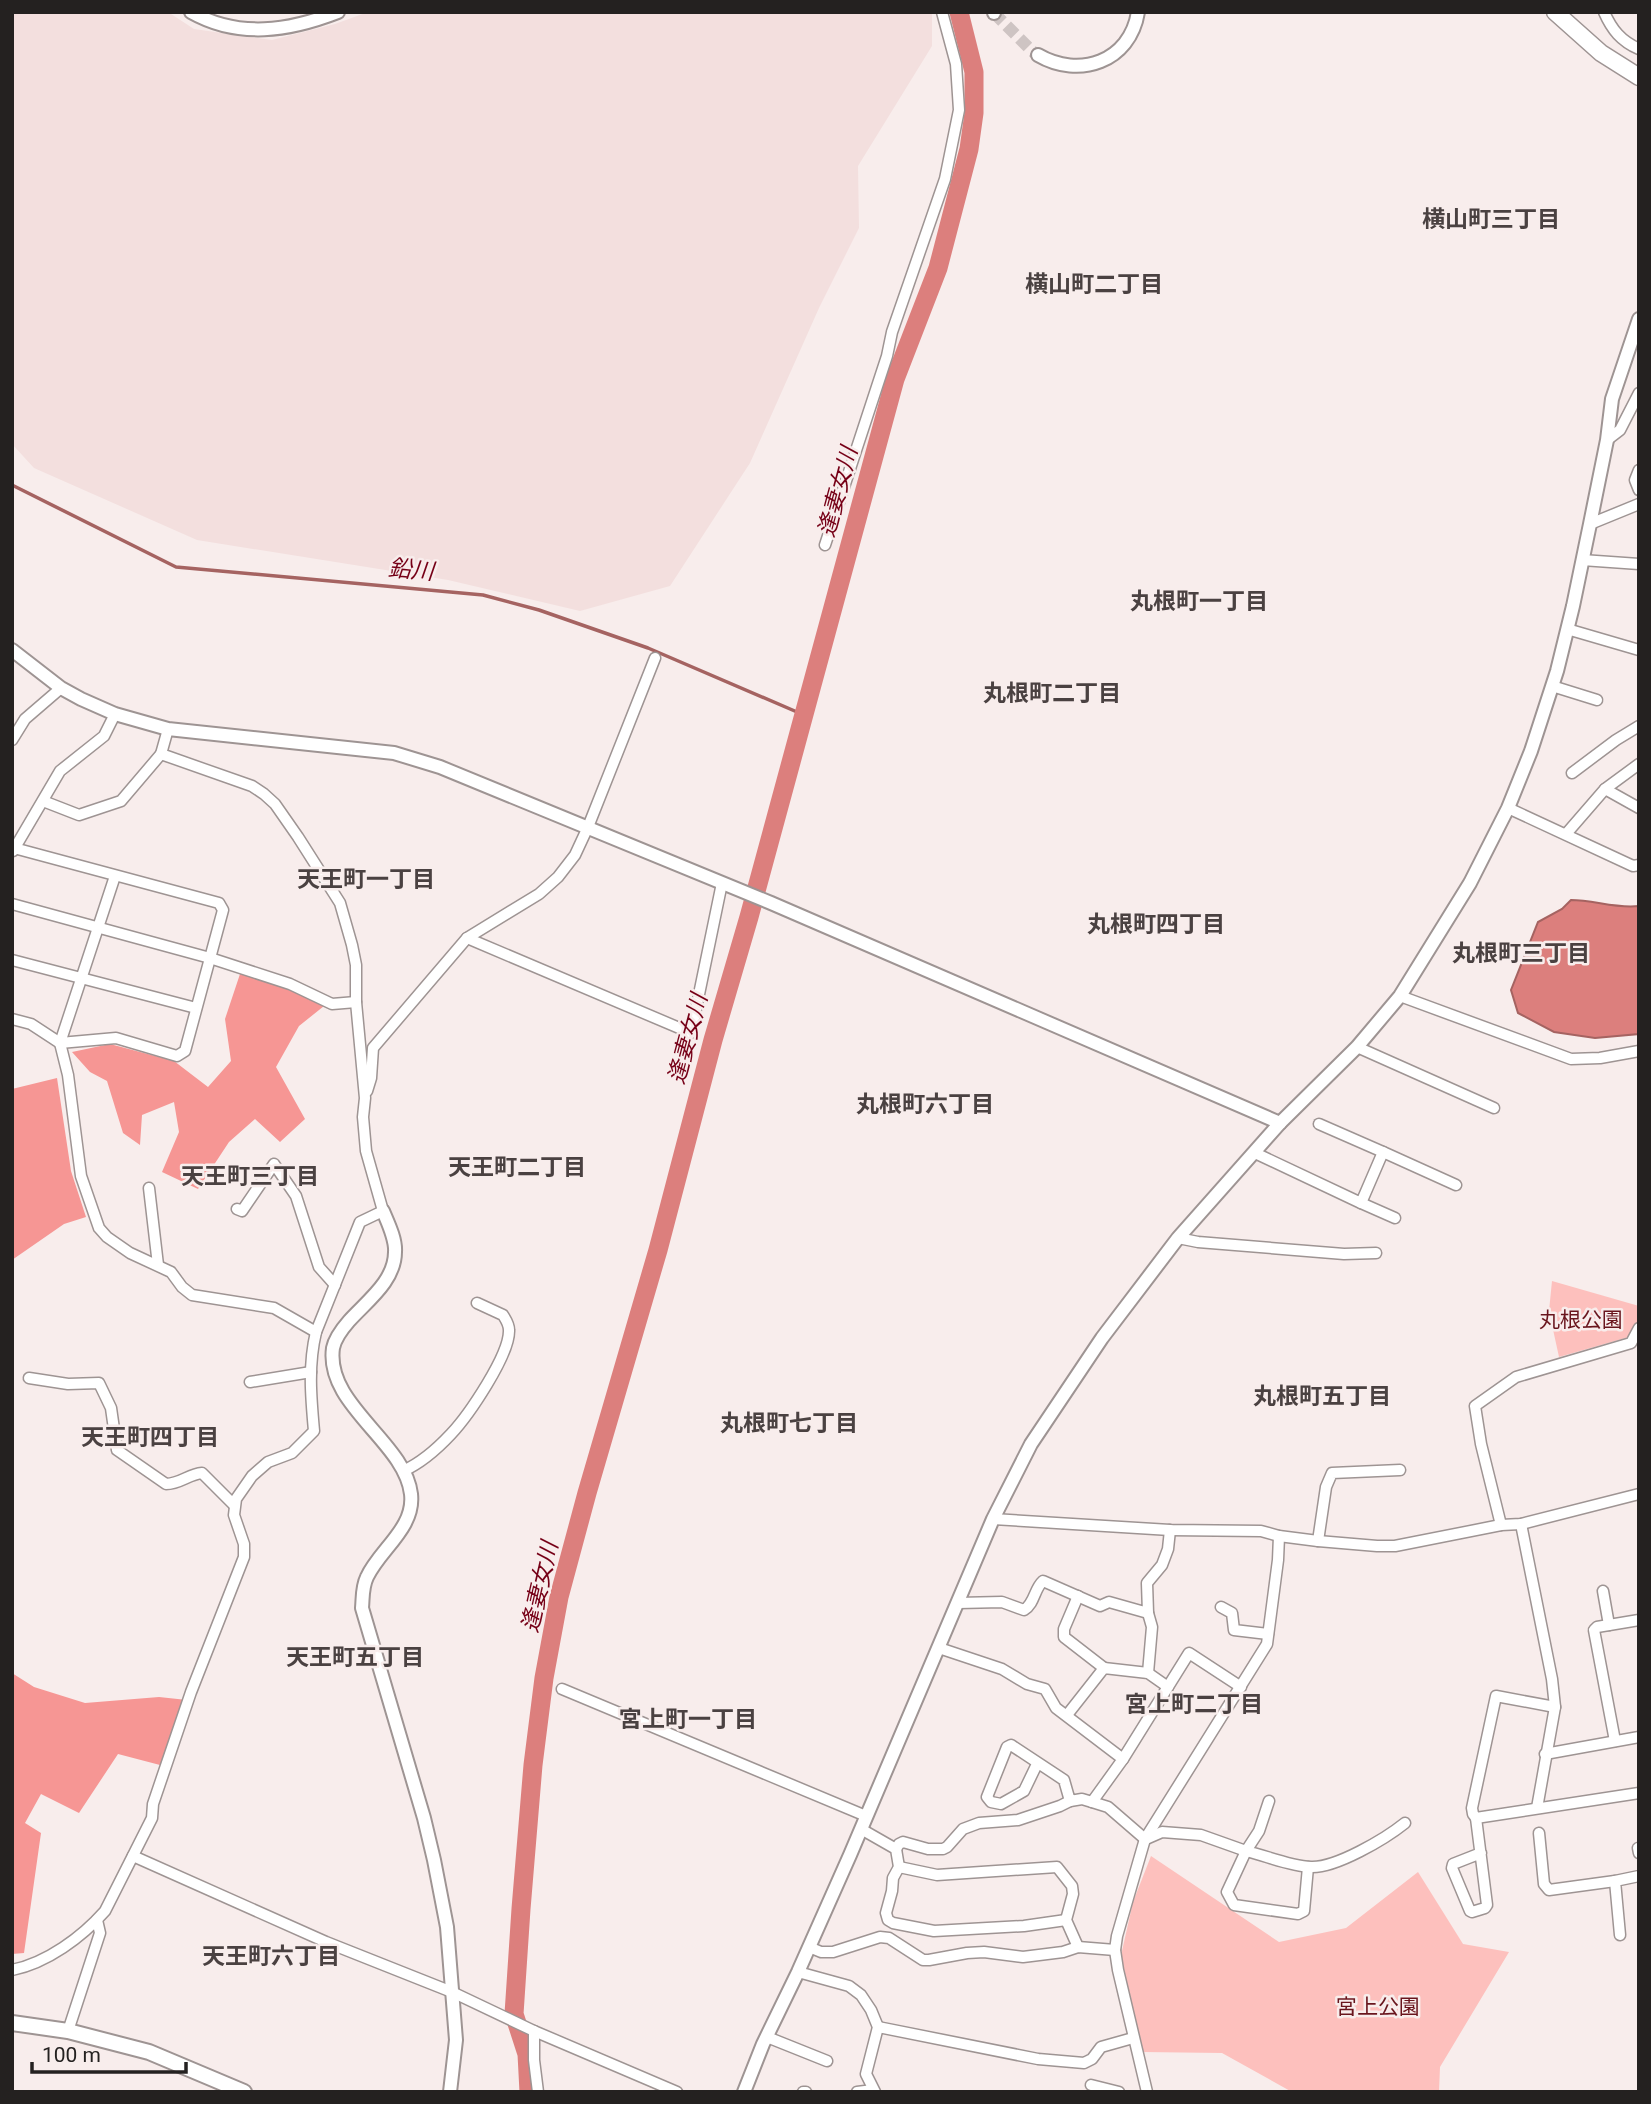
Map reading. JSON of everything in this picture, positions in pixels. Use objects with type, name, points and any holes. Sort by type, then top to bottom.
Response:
[{"type":"highway","points":[[1555,12],[1601,53],[1639,76]]},
{"type":"main road","points":[[12,2023],[68,2031],[149,2052],[244,2092]]},
{"type":"street","points":[[191,12],[223,24],[252,30],[284,29],[338,12]]},
{"type":"street","points":[[825,545],[887,356],[892,332],[945,179],[959,110],[956,64],[942,12]]},
{"type":"street","points":[[1038,55],[1052,63],[1074,65],[1090,65],[1111,57],[1123,47],[1131,35],[1138,12]]},
{"type":"street","points":[[1604,12],[1616,34],[1639,49]]},
{"type":"street","points":[[744,2092],[861,1829],[993,1519],[1031,1444],[1101,1338],[1178,1238],[1280,1123],[1357,1047],[1400,996],[1469,883],[1508,808],[1531,751],[1552,686],[1590,524],[1607,440],[1612,399],[1639,319]]},
{"type":"street","points":[[1607,440],[1620,430],[1639,393]]},
{"type":"street","points":[[1639,470],[1634,480],[1639,490]]},
{"type":"street","points":[[1590,524],[1639,504]]},
{"type":"street","points":[[1582,560],[1639,564]]},
{"type":"street","points":[[1567,629],[1639,650]]},
{"type":"street","points":[[12,650],[61,688],[115,714],[168,729],[394,753],[440,767],[771,903],[1280,1123]]},
{"type":"street","points":[[450,2092],[456,2040],[447,1927],[434,1860],[362,1608],[362,1592],[366,1578],[402,1528],[410,1512],[412,1497],[403,1471],[345,1394],[334,1374],[334,1345],[342,1330],[387,1278],[396,1252],[366,1151],[363,1117],[365,1098],[371,1078],[373,1048],[467,938],[539,894],[558,877],[575,855],[655,658]]},
{"type":"street","points":[[1552,686],[1597,700]]},
{"type":"street","points":[[12,740],[25,719],[61,688]]},
{"type":"street","points":[[12,1019],[31,1024],[60,1043],[116,1038],[177,1056],[185,1051],[223,910],[219,904],[13,850],[60,771],[103,736],[115,714]]},
{"type":"street","points":[[1572,773],[1639,726]]},
{"type":"street","points":[[43,801],[79,815],[121,801],[161,754],[168,729]]},
{"type":"street","points":[[161,754],[252,786],[275,804],[340,903],[355,965],[365,1098]]},
{"type":"street","points":[[1566,834],[1605,789],[1639,764]]},
{"type":"street","points":[[1605,789],[1639,808]]},
{"type":"street","points":[[1508,808],[1633,866],[1639,865]]},
{"type":"street","points":[[115,876],[60,1043],[68,1075],[81,1176],[99,1228],[130,1253],[171,1272],[192,1295],[274,1308],[317,1332]]},
{"type":"street","points":[[467,938],[691,1033],[728,886]]},
{"type":"street","points":[[12,904],[210,958],[290,984],[332,1004],[356,1002]]},
{"type":"street","points":[[12,960],[197,1008]]},
{"type":"street","points":[[1400,996],[1571,1059],[1600,1058],[1639,1051]]},
{"type":"street","points":[[1357,1047],[1494,1108]]},
{"type":"street","points":[[1319,1124],[1456,1185]]},
{"type":"street","points":[[1362,1203],[1382,1152]]},
{"type":"street","points":[[1255,1153],[1395,1218]]},
{"type":"street","points":[[237,1209],[242,1212],[274,1164],[296,1196],[319,1267],[335,1286]]},
{"type":"street","points":[[149,1188],[158,1265]]},
{"type":"street","points":[[12,1970],[30,1965],[49,1955],[97,1920],[105,1911],[152,1818],[153,1804],[191,1692],[244,1557],[244,1544],[234,1515],[234,1505],[240,1492],[268,1462],[292,1453],[314,1431],[310,1390],[313,1345],[317,1332],[360,1222],[383,1211]]},
{"type":"street","points":[[1178,1238],[1344,1254],[1376,1253]]},
{"type":"street","points":[[403,1471],[430,1454],[452,1433],[487,1386],[506,1344],[509,1332],[503,1315],[477,1303]]},
{"type":"street","points":[[1501,1525],[1481,1444],[1475,1406],[1516,1377],[1631,1343],[1639,1328]]},
{"type":"street","points":[[250,1382],[311,1372]]},
{"type":"street","points":[[29,1378],[68,1384],[99,1383],[111,1408],[117,1450],[166,1484],[202,1473],[234,1505]]},
{"type":"street","points":[[1318,1541],[1326,1487],[1332,1473],[1400,1470]]},
{"type":"street","points":[[993,1519],[1170,1530],[1261,1531],[1318,1541],[1395,1546],[1501,1525],[1521,1524],[1639,1494]]},
{"type":"street","points":[[1521,1524],[1552,1679],[1555,1707],[1537,1808]]},
{"type":"street","points":[[1148,1673],[1152,1627],[1148,1613],[1147,1583],[1162,1565],[1168,1549],[1170,1530]]},
{"type":"street","points":[[1147,2092],[1115,1950],[1117,1936],[1145,1839],[1267,1644],[1279,1536]]},
{"type":"street","points":[[958,1603],[1002,1602],[1024,1610],[1030,1606],[1038,1586],[1043,1581],[1100,1606],[1109,1602],[1148,1613]]},
{"type":"street","points":[[1603,1591],[1609,1625]]},
{"type":"street","points":[[1078,1596],[1064,1629],[1064,1637],[1104,1668],[1148,1673],[1168,1687]]},
{"type":"street","points":[[1221,1607],[1232,1613],[1234,1630],[1268,1634]]},
{"type":"street","points":[[1615,1741],[1594,1634],[1597,1627],[1639,1619]]},
{"type":"street","points":[[939,1648],[1002,1669],[1027,1684],[1045,1689],[1056,1707],[1123,1759]]},
{"type":"street","points":[[1092,1802],[1123,1759],[1189,1653],[1241,1687]]},
{"type":"street","points":[[1067,1715],[1104,1668]]},
{"type":"street","points":[[562,1689],[866,1816]]},
{"type":"street","points":[[1480,1853],[1453,1864],[1452,1868],[1472,1912],[1487,1905],[1476,1818],[1472,1808],[1496,1696],[1555,1707]]},
{"type":"street","points":[[1545,1754],[1639,1737]]},
{"type":"street","points":[[1037,1764],[1024,1791],[1001,1804],[991,1802],[987,1797],[1007,1746],[1012,1745],[1064,1780],[1070,1801]]},
{"type":"street","points":[[1476,1818],[1639,1793]]},
{"type":"street","points":[[896,1849],[903,1842],[928,1849],[943,1849],[963,1829],[979,1822],[1018,1820],[1070,1801],[1082,1800],[1108,1807],[1145,1839]]},
{"type":"street","points":[[1269,1801],[1259,1831],[1246,1851],[1227,1892],[1234,1905],[1298,1914],[1304,1910],[1308,1867]]},
{"type":"street","points":[[1145,1839],[1162,1832],[1201,1835],[1246,1851],[1308,1867],[1322,1867],[1388,1837],[1405,1823]]},
{"type":"street","points":[[861,1829],[896,1849]]},
{"type":"street","points":[[1539,1833],[1544,1884],[1549,1890],[1639,1876]]},
{"type":"street","points":[[896,1849],[899,1867],[893,1878],[886,1913],[888,1920],[893,1923],[934,1931],[1024,1926],[1066,1920]]},
{"type":"street","points":[[133,1856],[326,1942],[452,1992],[532,2030],[677,2092]]},
{"type":"street","points":[[899,1867],[937,1875],[1056,1867],[1072,1885],[1073,1894],[1066,1920],[1078,1947]]},
{"type":"street","points":[[1615,1881],[1620,1935]]},
{"type":"street","points":[[68,2031],[100,1933],[97,1920]]},
{"type":"street","points":[[809,1947],[821,1952],[832,1952],[880,1937],[889,1938],[923,1960],[967,1952],[1023,1957],[1078,1947],[1115,1950]]},
{"type":"street","points":[[798,1972],[854,1988],[871,2010],[878,2027],[866,2074],[874,2091],[858,2092]]},
{"type":"street","points":[[878,2027],[1038,2059],[1084,2063],[1092,2059],[1101,2048],[1133,2038]]},
{"type":"street","points":[[532,2030],[538,2092]]},
{"type":"street","points":[[767,2037],[827,2061]]},
{"type":"street","points":[[1091,2085],[1119,2092]]},
{"type":"shaded area","points":[[12,12],[168,12],[194,29],[272,40],[335,24],[368,12],[932,12],[932,46],[858,166],[859,228],[819,308],[750,463],[670,586],[580,611],[448,580],[197,540],[34,468],[12,444]]},
{"type":"shaded area","points":[[1571,900],[1639,906],[1639,1034],[1595,1038],[1554,1032],[1518,1013],[1511,990],[1538,922],[1562,909]]},
{"type":"shaded area","points":[[241,971],[291,986],[324,1006],[299,1026],[276,1067],[305,1119],[280,1142],[255,1119],[229,1142],[198,1189],[162,1172],[179,1132],[174,1102],[142,1115],[140,1145],[123,1133],[107,1081],[90,1072],[72,1052],[110,1044],[174,1061],[208,1087],[231,1061],[225,1019]]},
{"type":"shaded area","points":[[57,1078],[71,1171],[86,1217],[64,1224],[12,1260],[12,1089]]},
{"type":"shaded area","points":[[12,1673],[34,1687],[85,1703],[159,1697],[187,1700],[160,1765],[118,1754],[79,1813],[41,1794],[25,1823],[41,1833],[24,1953],[12,1954]]},
{"type":"green space","name":"丸根公園","points":[[1552,1281],[1639,1306],[1639,1320],[1629,1337],[1559,1357],[1549,1311]]},
{"type":"green space","name":"宮上公園","points":[[1151,1856],[1279,1942],[1346,1928],[1418,1872],[1463,1944],[1509,1952],[1440,2067],[1439,2092],[1292,2092],[1222,2053],[1142,2052],[1120,1960],[1133,1902]]},
{"type":"waterway","name":"逢妻女川","points":[[529,2092],[527,2054],[514,2014],[533,1765],[544,1678],[559,1597],[658,1250],[895,379],[938,268],[969,149],[974,113],[974,72],[959,12]]},
{"type":"waterway","name":"鉛川","points":[[12,485],[176,567],[483,595],[539,610],[648,648],[804,715]]},
{"type":"tunnel","points":[[994,13],[1038,55]]},
{"type":"district","name":"横山町三丁目","points":[[1491,219]]},
{"type":"district","name":"横山町二丁目","points":[[1094,284]]},
{"type":"district","name":"丸根町一丁目","points":[[1199,601]]},
{"type":"district","name":"丸根町二丁目","points":[[1052,693]]},
{"type":"district","name":"天王町一丁目","points":[[366,879]]},
{"type":"district","name":"丸根町四丁目","points":[[1156,924]]},
{"type":"district","name":"丸根町三丁目","points":[[1521,953]]},
{"type":"district","name":"丸根町六丁目","points":[[925,1104]]},
{"type":"district","name":"天王町二丁目","points":[[517,1167]]},
{"type":"district","name":"天王町三丁目","points":[[250,1176]]},
{"type":"district","name":"丸根町五丁目","points":[[1322,1396]]},
{"type":"district","name":"丸根町七丁目","points":[[789,1423]]},
{"type":"district","name":"天王町四丁目","points":[[150,1437]]},
{"type":"district","name":"天王町五丁目","points":[[355,1657]]},
{"type":"district","name":"宮上町二丁目","points":[[1194,1704]]},
{"type":"district","name":"宮上町一丁目","points":[[688,1719]]},
{"type":"district","name":"天王町六丁目","points":[[271,1956]]}]
